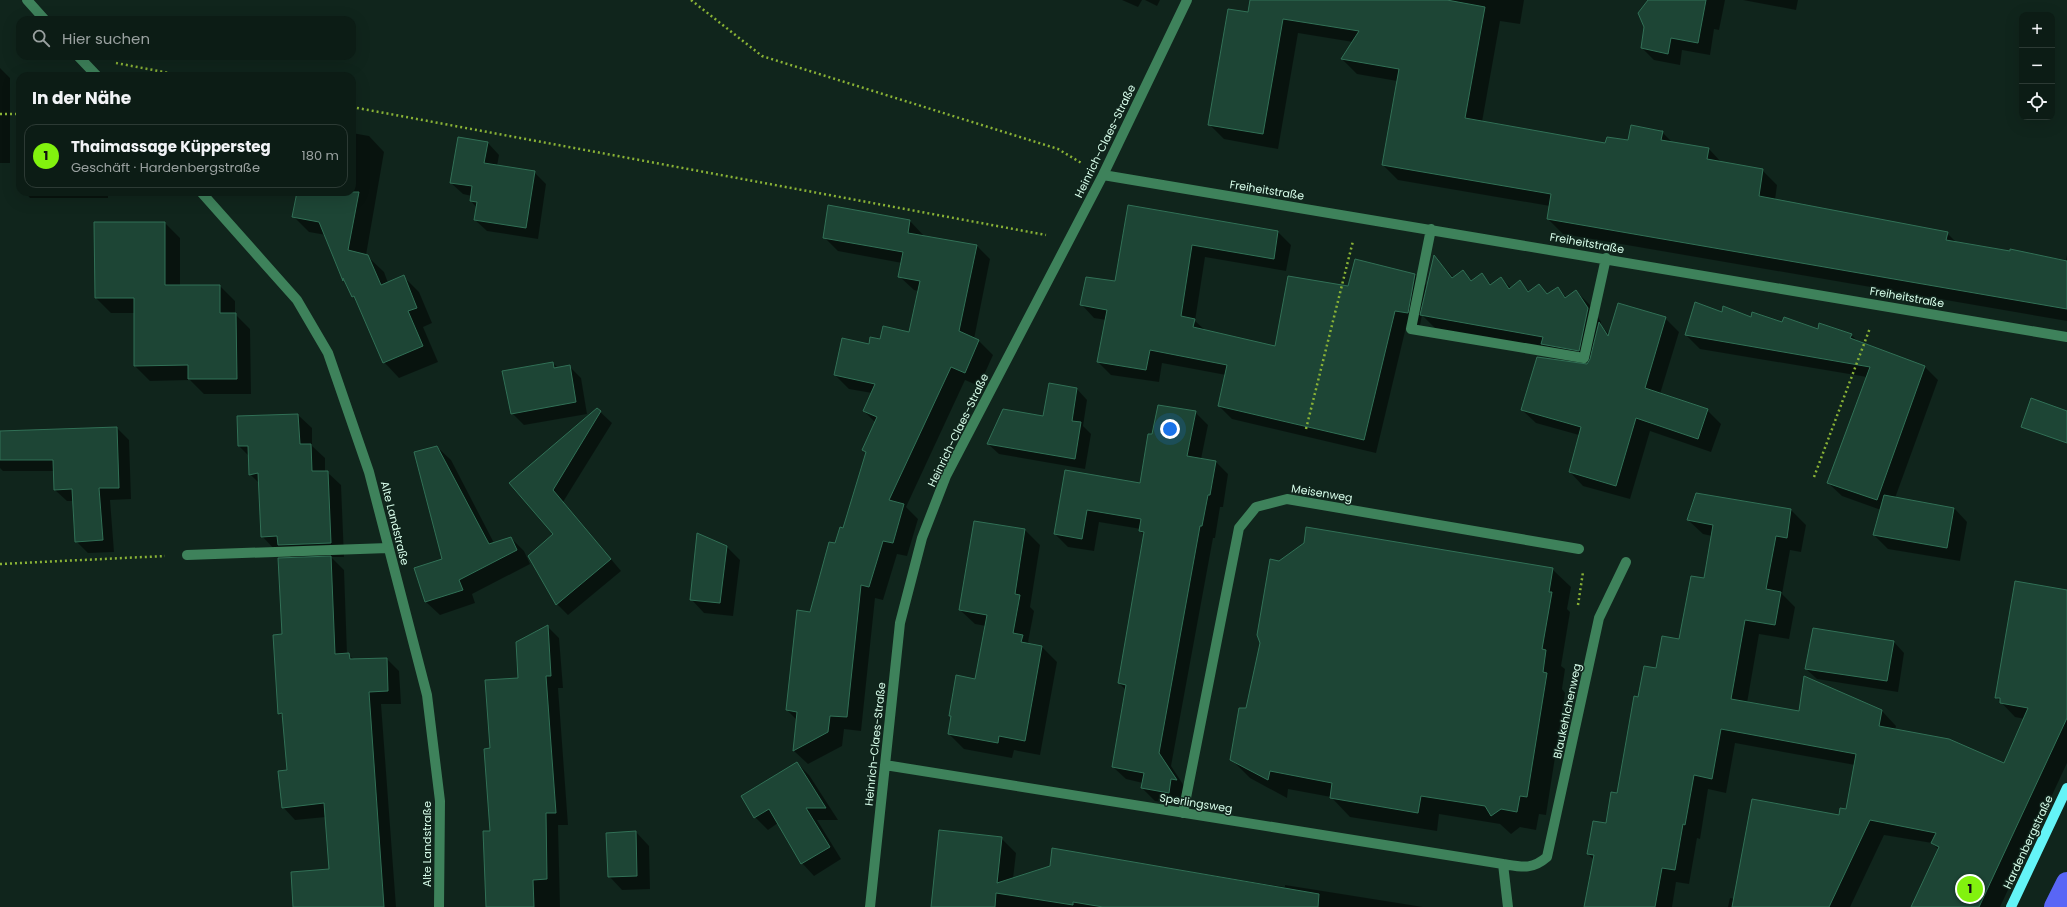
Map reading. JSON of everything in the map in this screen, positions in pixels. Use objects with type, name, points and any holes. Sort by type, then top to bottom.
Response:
[{"type":"highway","points":[[2055,907],[2067,883]]},
{"type":"main road","name":"Hardenbergstraße","points":[[2011,907],[2067,788]]},
{"type":"street","points":[[27,0],[41,16]]},
{"type":"street","name":"Heinrich-Claes-Straße","points":[[870,907],[900,624],[922,538],[946,476],[1068,239],[1103,175],[1187,0]]},
{"type":"street","points":[[82,60],[93,72]]},
{"type":"street","name":"Freiheitstraße","points":[[1103,175],[1431,228],[2067,336]]},
{"type":"street","name":"Alte Landstraße","points":[[205,196],[297,300],[328,353],[369,472],[427,695],[440,801],[439,907]]},
{"type":"street","points":[[1431,228],[1411,328],[1535,351],[1584,358],[1606,258]]},
{"type":"street","name":"Meisenweg","points":[[1183,813],[1239,528],[1256,507],[1287,499],[1579,549]]},
{"type":"street","points":[[188,555],[388,548]]},
{"type":"street","name":"Blaukehlchenweg","points":[[1538,865],[1547,857],[1599,618],[1626,562]]},
{"type":"street","name":"Sperlingsweg","points":[[885,765],[1503,864],[1523,867],[1538,865]]},
{"type":"street","points":[[1503,864],[1508,907]]},
{"type":"path","points":[[691,0],[762,56],[1058,149],[1103,175]]},
{"type":"path","points":[[99,60],[164,72]]},
{"type":"path","points":[[356,108],[1068,239]]},
{"type":"path","points":[[0,114],[16,114]]},
{"type":"path","points":[[1306,429],[1359,217]]},
{"type":"path","points":[[1814,477],[1878,305]]},
{"type":"path","points":[[1579,549],[1583,568],[1577,613],[1599,618]]},
{"type":"path","points":[[0,564],[188,555]]},
{"type":"building","points":[[1250,0],[1447,0],[1485,7],[1465,118],[1605,143],[1607,137],[1628,140],[1631,125],[1663,131],[1661,140],[1709,148],[1707,159],[1763,169],[1759,196],[1948,232],[1946,240],[2010,251],[2010,249],[2067,261],[2067,309],[1547,219],[1551,194],[1382,165],[1399,69],[1341,59],[1359,31],[1283,19],[1263,134],[1208,125],[1228,9],[1248,12]]},
{"type":"building","points":[[1648,0],[1706,0],[1698,43],[1671,38],[1668,54],[1641,48],[1644,27],[1638,13]]},
{"type":"building","points":[[458,137],[488,142],[484,163],[535,171],[526,228],[474,220],[477,202],[470,201],[472,186],[450,183]]},
{"type":"building","points":[[356,192],[359,192],[348,250],[368,255],[381,285],[404,275],[417,308],[408,311],[423,346],[383,363],[354,296],[352,297],[343,278],[343,281],[319,222],[292,217],[296,196],[356,196]]},
{"type":"building","points":[[828,205],[910,220],[908,233],[977,245],[959,331],[979,340],[965,373],[951,367],[889,500],[904,504],[893,543],[883,541],[869,587],[861,585],[847,717],[830,716],[828,732],[793,751],[797,712],[786,710],[797,610],[810,612],[829,542],[835,543],[840,527],[843,528],[866,452],[862,450],[877,417],[863,411],[875,384],[834,375],[842,338],[869,344],[870,337],[880,339],[883,326],[909,332],[920,281],[898,277],[903,252],[823,238]]},
{"type":"building","points":[[1128,205],[1278,231],[1274,259],[1192,245],[1181,316],[1195,319],[1193,327],[1275,346],[1288,276],[1348,286],[1355,259],[1415,274],[1408,313],[1395,311],[1364,440],[1218,406],[1227,365],[1150,350],[1146,370],[1097,362],[1107,310],[1080,305],[1086,277],[1115,281]]},
{"type":"building","points":[[94,222],[165,222],[165,285],[220,285],[220,313],[236,313],[237,379],[188,379],[188,365],[134,366],[134,298],[95,298]]},
{"type":"building","points":[[1434,255],[1452,278],[1463,270],[1471,281],[1482,273],[1490,285],[1501,277],[1509,289],[1520,280],[1528,292],[1539,284],[1547,294],[1558,287],[1565,298],[1576,290],[1588,308],[1579,351],[1541,344],[1543,337],[1420,315]]},
{"type":"building","points":[[1695,302],[1722,312],[1723,306],[1751,317],[1752,312],[1782,322],[1784,317],[1818,329],[1819,323],[1852,334],[1850,338],[1925,366],[1877,500],[1827,483],[1870,367],[1685,335]]},
{"type":"building","points":[[1618,303],[1666,317],[1645,388],[1708,409],[1698,439],[1636,418],[1616,486],[1569,472],[1581,427],[1521,410],[1537,357],[1587,364],[1590,359],[1599,322],[1608,336]]},
{"type":"building","points":[[553,362],[554,368],[570,365],[576,402],[511,414],[502,371]]},
{"type":"building","points":[[1049,383],[1077,388],[1072,421],[1081,422],[1075,459],[987,444],[1003,409],[1043,416]]},
{"type":"building","points":[[2031,398],[2067,411],[2067,443],[2021,427]]},
{"type":"building","points":[[1158,405],[1196,411],[1187,456],[1216,461],[1210,495],[1208,495],[1202,526],[1200,526],[1159,753],[1177,780],[1171,779],[1169,793],[1141,788],[1144,773],[1112,767],[1126,685],[1118,683],[1144,532],[1139,531],[1141,519],[1087,510],[1082,539],[1054,534],[1065,470],[1140,483],[1148,434],[1152,434]]},
{"type":"building","points":[[597,408],[601,411],[553,490],[611,559],[556,605],[528,556],[553,534],[509,483]]},
{"type":"building","points":[[298,414],[300,444],[311,444],[312,471],[328,471],[331,543],[278,545],[277,536],[261,537],[258,473],[249,475],[248,446],[238,446],[237,416]]},
{"type":"building","points":[[117,427],[119,488],[99,488],[103,540],[75,542],[72,489],[54,490],[53,460],[0,460],[0,431]]},
{"type":"building","points":[[437,446],[489,544],[511,537],[517,550],[459,580],[463,590],[425,602],[414,568],[442,559],[414,452]]},
{"type":"building","points":[[1696,493],[1791,509],[1787,538],[1776,536],[1766,589],[1781,592],[1775,625],[1745,620],[1731,699],[1799,711],[1804,676],[1882,710],[1879,726],[1949,739],[2004,763],[2028,708],[2000,703],[2000,698],[1995,698],[2015,581],[2067,590],[2067,718],[1979,907],[1911,907],[1939,847],[1931,843],[1936,833],[1870,820],[1829,907],[1732,907],[1752,799],[1839,815],[1840,808],[1846,809],[1856,754],[1721,729],[1712,779],[1694,775],[1675,870],[1662,868],[1655,907],[1584,907],[1594,855],[1587,854],[1593,821],[1606,823],[1611,792],[1617,793],[1634,696],[1638,697],[1644,666],[1656,668],[1662,636],[1679,639],[1691,576],[1704,578],[1713,525],[1687,520]]},
{"type":"building","points":[[1884,495],[1954,508],[1947,548],[1873,535]]},
{"type":"building","points":[[974,521],[1025,529],[1015,594],[1020,595],[1013,633],[1023,635],[1021,642],[1042,646],[1025,741],[999,736],[998,743],[948,734],[951,716],[949,716],[956,675],[975,679],[987,615],[959,610]]},
{"type":"building","points":[[1306,527],[1553,568],[1549,592],[1552,592],[1542,649],[1546,650],[1543,672],[1547,673],[1527,797],[1520,796],[1517,812],[1501,809],[1491,816],[1485,806],[1421,796],[1418,813],[1330,798],[1332,783],[1270,771],[1268,780],[1230,760],[1239,708],[1246,708],[1260,643],[1257,635],[1270,559],[1279,561],[1304,543]]},
{"type":"building","points":[[697,533],[727,546],[720,603],[690,600]]},
{"type":"building","points":[[331,556],[335,654],[349,653],[350,659],[387,658],[388,691],[369,692],[384,907],[293,907],[291,872],[329,869],[324,803],[282,808],[278,771],[287,770],[282,713],[278,714],[273,635],[282,634],[278,558]]},
{"type":"building","points":[[548,625],[551,676],[546,676],[556,813],[546,813],[547,879],[533,880],[534,907],[486,907],[483,831],[490,831],[484,749],[490,748],[485,680],[518,678],[516,642]]},
{"type":"building","points":[[1813,628],[1894,641],[1887,681],[1805,669]]},
{"type":"building","points":[[797,762],[826,808],[806,808],[830,847],[801,864],[769,809],[754,818],[741,796]]},
{"type":"building","points":[[939,830],[1002,837],[997,883],[1050,866],[1052,848],[1319,894],[1318,907],[1103,907],[1073,902],[1073,905],[996,893],[995,907],[931,907]]},
{"type":"building","points":[[636,831],[637,876],[608,877],[606,833]]},
{"type":"place","name":"Thaimassage Küppersteg","points":[[1970,889]]}]
